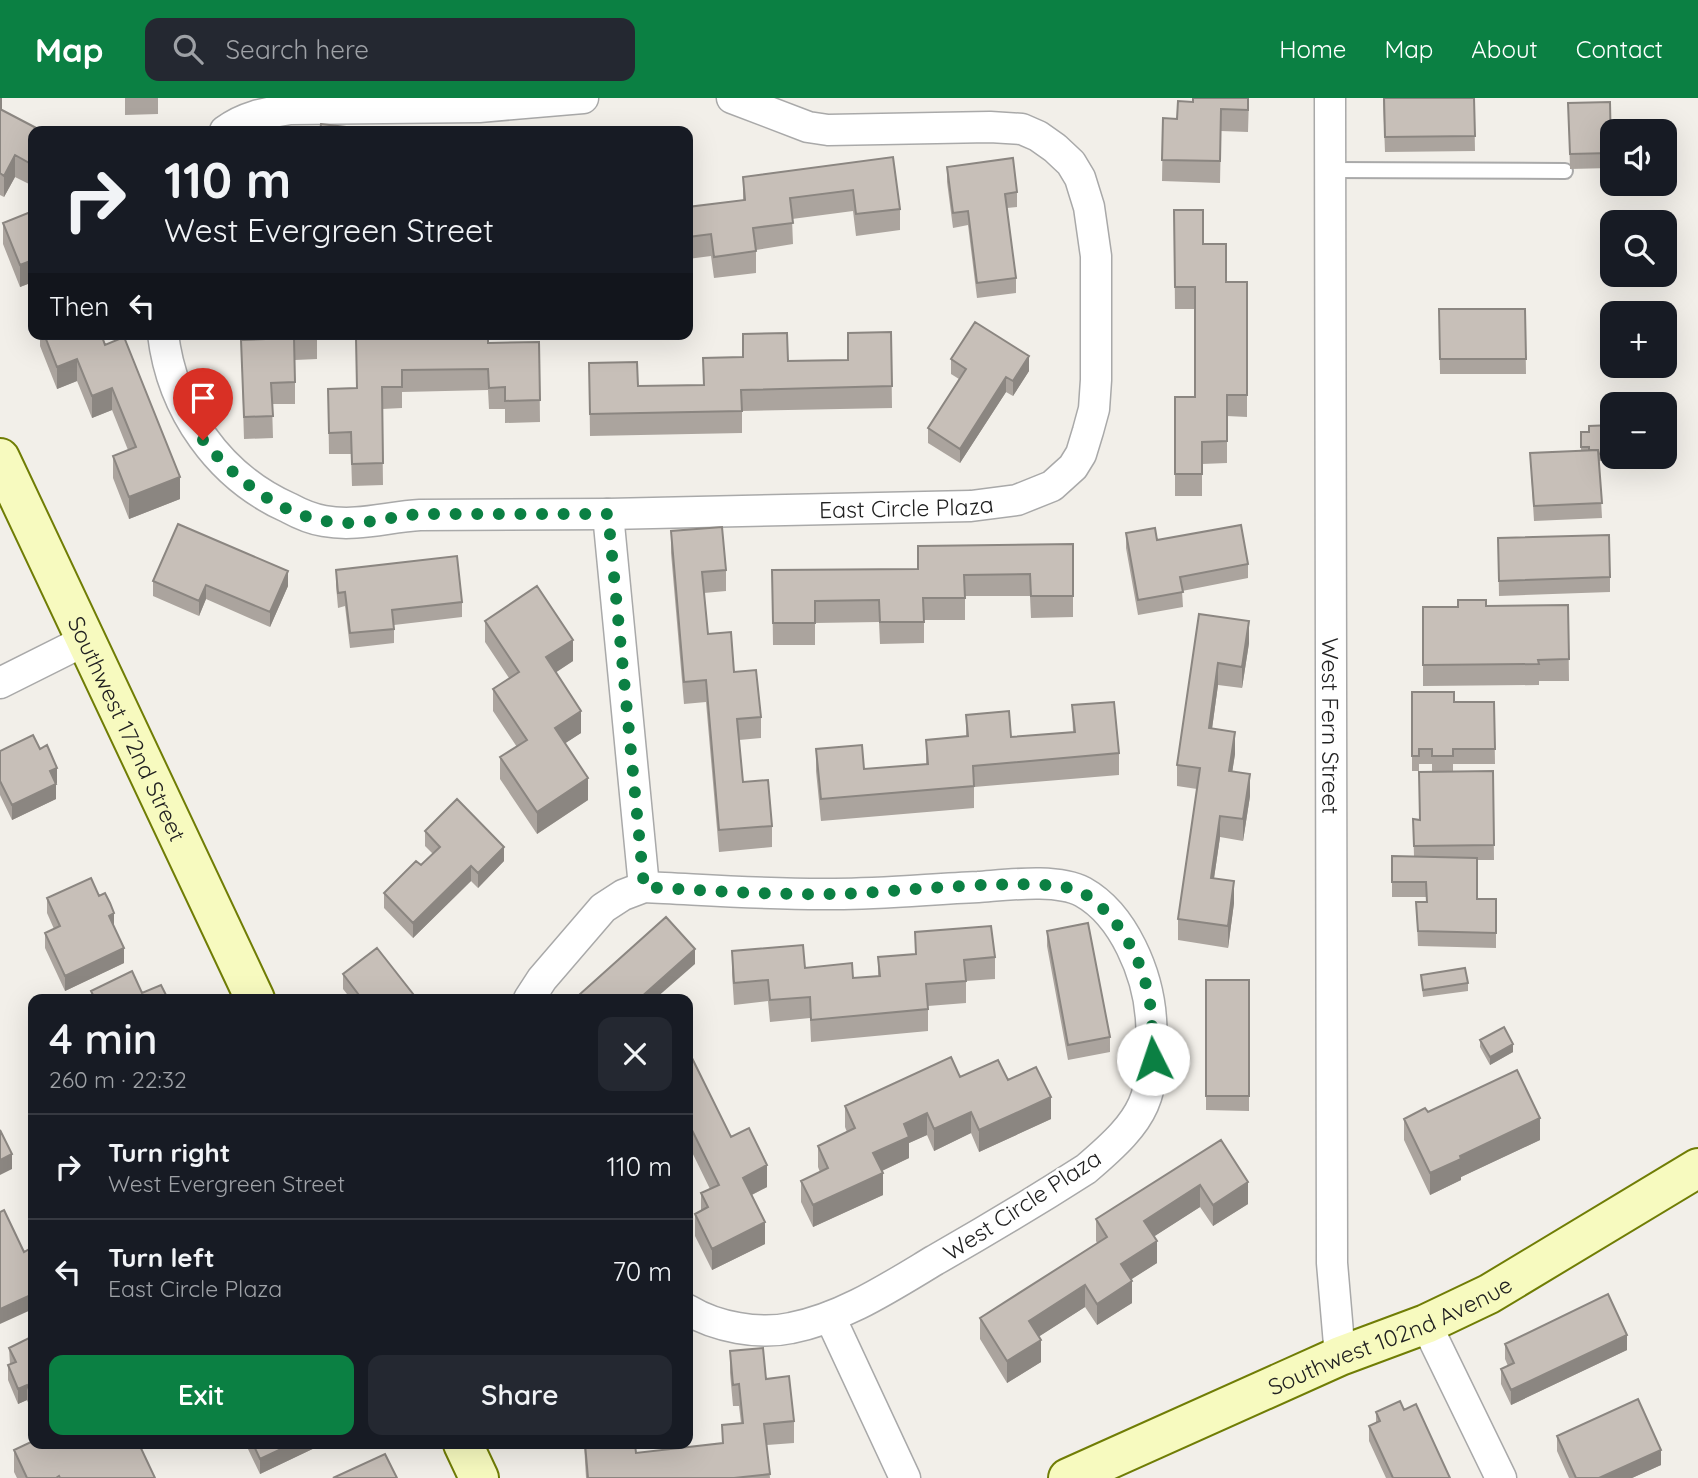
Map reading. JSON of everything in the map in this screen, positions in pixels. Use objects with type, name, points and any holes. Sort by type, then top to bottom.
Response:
[{"type":"street","points":[[232,126],[260,114],[290,109],[479,107],[583,98]]},
{"type":"street","name":"East Circle Plaza","points":[[164,340],[170,374],[182,402],[203,440],[218,459],[259,494],[322,521],[346,523],[419,514],[608,514],[971,506],[995,504],[1038,493],[1062,479],[1081,454],[1094,409],[1096,380],[1096,256],[1085,191],[1071,163],[1038,136],[1021,129],[990,127],[828,130],[808,127],[732,98]]},
{"type":"street","name":"West Fern Street","points":[[1330,98],[1332,1263],[1340,1356]]},
{"type":"street","name":"Southwest 172nd Street","points":[[0,458],[253,994]]},
{"type":"street","points":[[608,514],[644,887]]},
{"type":"street","points":[[0,682],[86,640]]},
{"type":"street","name":"West Circle Plaza","points":[[532,994],[603,908],[623,895],[644,887],[835,894],[1016,884],[1067,887],[1083,892],[1118,926],[1140,968],[1147,986],[1153,1059],[1144,1105],[1133,1125],[1095,1161],[1058,1187],[891,1286],[830,1317],[790,1329],[762,1331],[730,1326],[693,1312]]},
{"type":"street","name":"Southwest 102nd Avenue","points":[[1068,1478],[1340,1356],[1426,1324],[1501,1288],[1698,1168]]},
{"type":"street","points":[[830,1317],[905,1478]]},
{"type":"street","points":[[1426,1324],[1501,1478]]},
{"type":"street","points":[[465,1449],[479,1478]]},
{"type":"lane","points":[[1330,170],[1565,171]]},
{"type":"building","points":[[1193,98],[1248,98],[1248,110],[1221,109],[1220,161],[1162,160],[1163,118],[1177,119],[1178,101],[1193,102]]},
{"type":"building","points":[[1384,98],[1474,98],[1475,136],[1385,137]]},
{"type":"building","points":[[1610,102],[1610,119],[1600,119],[1600,153],[1570,154],[1568,103]]},
{"type":"building","points":[[0,109],[32,126],[28,126],[28,162],[15,155],[4,176],[0,173]]},
{"type":"building","points":[[893,157],[900,209],[856,214],[853,190],[790,198],[793,223],[753,228],[756,251],[714,257],[711,234],[693,236],[693,206],[745,200],[743,177]]},
{"type":"building","points":[[1013,158],[1017,192],[1005,194],[1016,278],[977,283],[968,211],[953,213],[947,167]]},
{"type":"building","points":[[1174,210],[1203,210],[1203,244],[1226,244],[1226,282],[1247,282],[1247,395],[1227,395],[1227,441],[1202,442],[1202,474],[1175,474],[1175,397],[1195,397],[1195,287],[1175,287]]},
{"type":"building","points":[[28,213],[28,262],[20,265],[3,223]]},
{"type":"building","points":[[1439,309],[1525,309],[1526,359],[1440,359]]},
{"type":"building","points":[[975,322],[1029,356],[1013,381],[1006,377],[960,449],[928,428],[966,369],[951,359]]},
{"type":"building","points":[[891,332],[892,386],[741,390],[742,411],[590,414],[589,363],[637,362],[638,386],[704,385],[703,358],[743,357],[743,334],[787,333],[788,361],[848,360],[848,333]]},
{"type":"building","points":[[46,340],[103,340],[105,345],[125,340],[180,477],[129,497],[113,456],[136,447],[112,388],[92,396],[77,359],[57,367]]},
{"type":"building","points":[[241,340],[294,340],[295,382],[271,383],[273,416],[244,417]]},
{"type":"building","points":[[356,340],[539,342],[540,400],[505,401],[505,387],[489,388],[488,369],[402,370],[402,387],[382,387],[383,463],[352,464],[351,432],[329,433],[328,389],[357,388]]},
{"type":"building","points":[[1589,426],[1600,426],[1600,454],[1598,450],[1581,447],[1581,432],[1589,432]]},
{"type":"building","points":[[1598,450],[1602,503],[1534,506],[1530,453]]},
{"type":"building","points":[[178,524],[288,571],[270,612],[206,585],[199,601],[153,581]]},
{"type":"building","points":[[1241,525],[1248,564],[1180,577],[1183,592],[1138,600],[1126,533],[1155,528],[1157,540]]},
{"type":"building","points":[[722,527],[726,570],[702,572],[708,634],[731,632],[734,672],[756,670],[761,717],[737,719],[743,782],[768,780],[772,826],[719,830],[706,680],[684,682],[671,531]]},
{"type":"building","points":[[1609,535],[1610,577],[1499,581],[1498,538]]},
{"type":"building","points":[[1073,544],[1073,596],[1031,596],[1030,574],[964,575],[965,598],[923,598],[924,622],[880,622],[879,600],[815,601],[815,623],[773,623],[772,570],[918,569],[918,546]]},
{"type":"building","points":[[457,556],[462,602],[392,610],[394,629],[350,633],[345,592],[338,593],[336,570]]},
{"type":"building","points":[[537,586],[573,640],[546,657],[581,711],[555,728],[588,778],[537,812],[500,757],[527,740],[493,689],[519,672],[485,621]]},
{"type":"building","points":[[1458,600],[1486,600],[1486,606],[1568,605],[1569,659],[1538,660],[1539,664],[1423,665],[1423,607],[1458,607]]},
{"type":"building","points":[[1199,614],[1249,621],[1242,667],[1218,663],[1209,728],[1235,732],[1229,771],[1250,774],[1243,819],[1220,816],[1211,878],[1234,881],[1228,926],[1178,919],[1200,768],[1177,765]]},
{"type":"building","points":[[1412,692],[1454,692],[1454,702],[1494,702],[1495,749],[1453,749],[1453,756],[1432,756],[1432,749],[1419,749],[1419,756],[1412,756]]},
{"type":"building","points":[[1114,702],[1119,753],[973,766],[974,786],[821,799],[816,749],[862,745],[864,769],[928,764],[926,740],[968,736],[966,715],[1009,711],[1011,737],[1075,732],[1072,705]]},
{"type":"building","points":[[33,735],[40,749],[47,745],[57,768],[50,771],[56,784],[12,805],[0,781],[0,751]]},
{"type":"building","points":[[1493,771],[1494,845],[1414,846],[1413,819],[1420,820],[1419,772]]},
{"type":"building","points":[[457,799],[504,847],[478,873],[471,866],[413,923],[384,893],[416,861],[421,865],[440,847],[425,831]]},
{"type":"building","points":[[1392,856],[1477,858],[1477,899],[1496,899],[1496,933],[1418,931],[1416,902],[1427,902],[1426,882],[1392,882]]},
{"type":"building","points":[[91,878],[99,896],[105,893],[110,903],[114,913],[109,916],[124,948],[65,976],[45,933],[60,926],[47,898]]},
{"type":"building","points":[[666,917],[695,949],[645,994],[580,994]]},
{"type":"building","points":[[1088,923],[1110,1037],[1068,1045],[1047,931]]},
{"type":"building","points":[[991,926],[995,957],[964,960],[966,981],[926,984],[928,1009],[811,1020],[810,997],[770,1000],[768,980],[734,983],[732,951],[803,945],[805,968],[852,963],[853,978],[880,976],[878,957],[916,954],[915,932]]},
{"type":"building","points":[[377,948],[413,994],[358,994],[343,974]]},
{"type":"building","points":[[1465,968],[1468,983],[1423,990],[1421,975]]},
{"type":"building","points":[[132,971],[142,993],[161,985],[166,994],[92,994],[91,991]]},
{"type":"building","points":[[1206,980],[1249,980],[1249,1096],[1206,1096]]},
{"type":"building","points":[[1504,1027],[1513,1044],[1490,1057],[1480,1040]]},
{"type":"building","points":[[951,1057],[960,1077],[998,1060],[1008,1080],[1036,1067],[1051,1097],[979,1130],[971,1112],[934,1129],[927,1113],[904,1124],[909,1137],[873,1153],[883,1173],[813,1205],[801,1181],[828,1168],[818,1146],[855,1128],[845,1106]]},
{"type":"building","points":[[693,1060],[731,1137],[749,1128],[767,1165],[743,1178],[765,1222],[712,1249],[695,1214],[708,1207],[701,1193],[719,1185],[693,1132]]},
{"type":"building","points":[[1517,1070],[1540,1118],[1430,1173],[1404,1119],[1425,1108],[1428,1112]]},
{"type":"building","points":[[0,1130],[12,1154],[0,1160]]},
{"type":"building","points":[[1221,1140],[1248,1182],[1213,1205],[1200,1185],[1144,1221],[1157,1241],[1121,1264],[1132,1281],[1097,1304],[1085,1285],[1029,1321],[1041,1340],[1007,1361],[980,1318],[1107,1237],[1096,1219]]},
{"type":"building","points":[[4,1210],[24,1252],[28,1250],[28,1296],[0,1309],[0,1212]]},
{"type":"building","points":[[1608,1294],[1627,1335],[1511,1390],[1501,1369],[1514,1363],[1505,1344]]},
{"type":"building","points":[[28,1338],[28,1387],[27,1385],[18,1389],[8,1365],[16,1362],[9,1348]]},
{"type":"building","points":[[763,1348],[766,1379],[789,1376],[794,1421],[764,1424],[770,1474],[734,1478],[588,1478],[585,1449],[636,1449],[636,1453],[693,1449],[693,1446],[723,1443],[722,1425],[743,1423],[739,1384],[733,1385],[730,1351]]},
{"type":"building","points":[[1638,1399],[1661,1450],[1599,1478],[1576,1478],[1557,1436]]},
{"type":"building","points":[[1400,1401],[1404,1410],[1416,1404],[1450,1478],[1393,1478],[1369,1426],[1380,1421],[1376,1412]]},
{"type":"building","points":[[28,1443],[28,1449],[141,1449],[155,1478],[27,1478],[14,1450]]},
{"type":"building","points":[[255,1449],[281,1449],[260,1459]]},
{"type":"building","points":[[385,1454],[397,1478],[333,1478]]},
{"type":"route","points":[[203,440],[218,459],[259,494],[322,521],[369,522],[419,514],[608,514],[644,887],[835,894],[1016,884],[1067,887],[1083,892],[1118,926],[1140,968],[1147,986],[1153,1059]]}]
